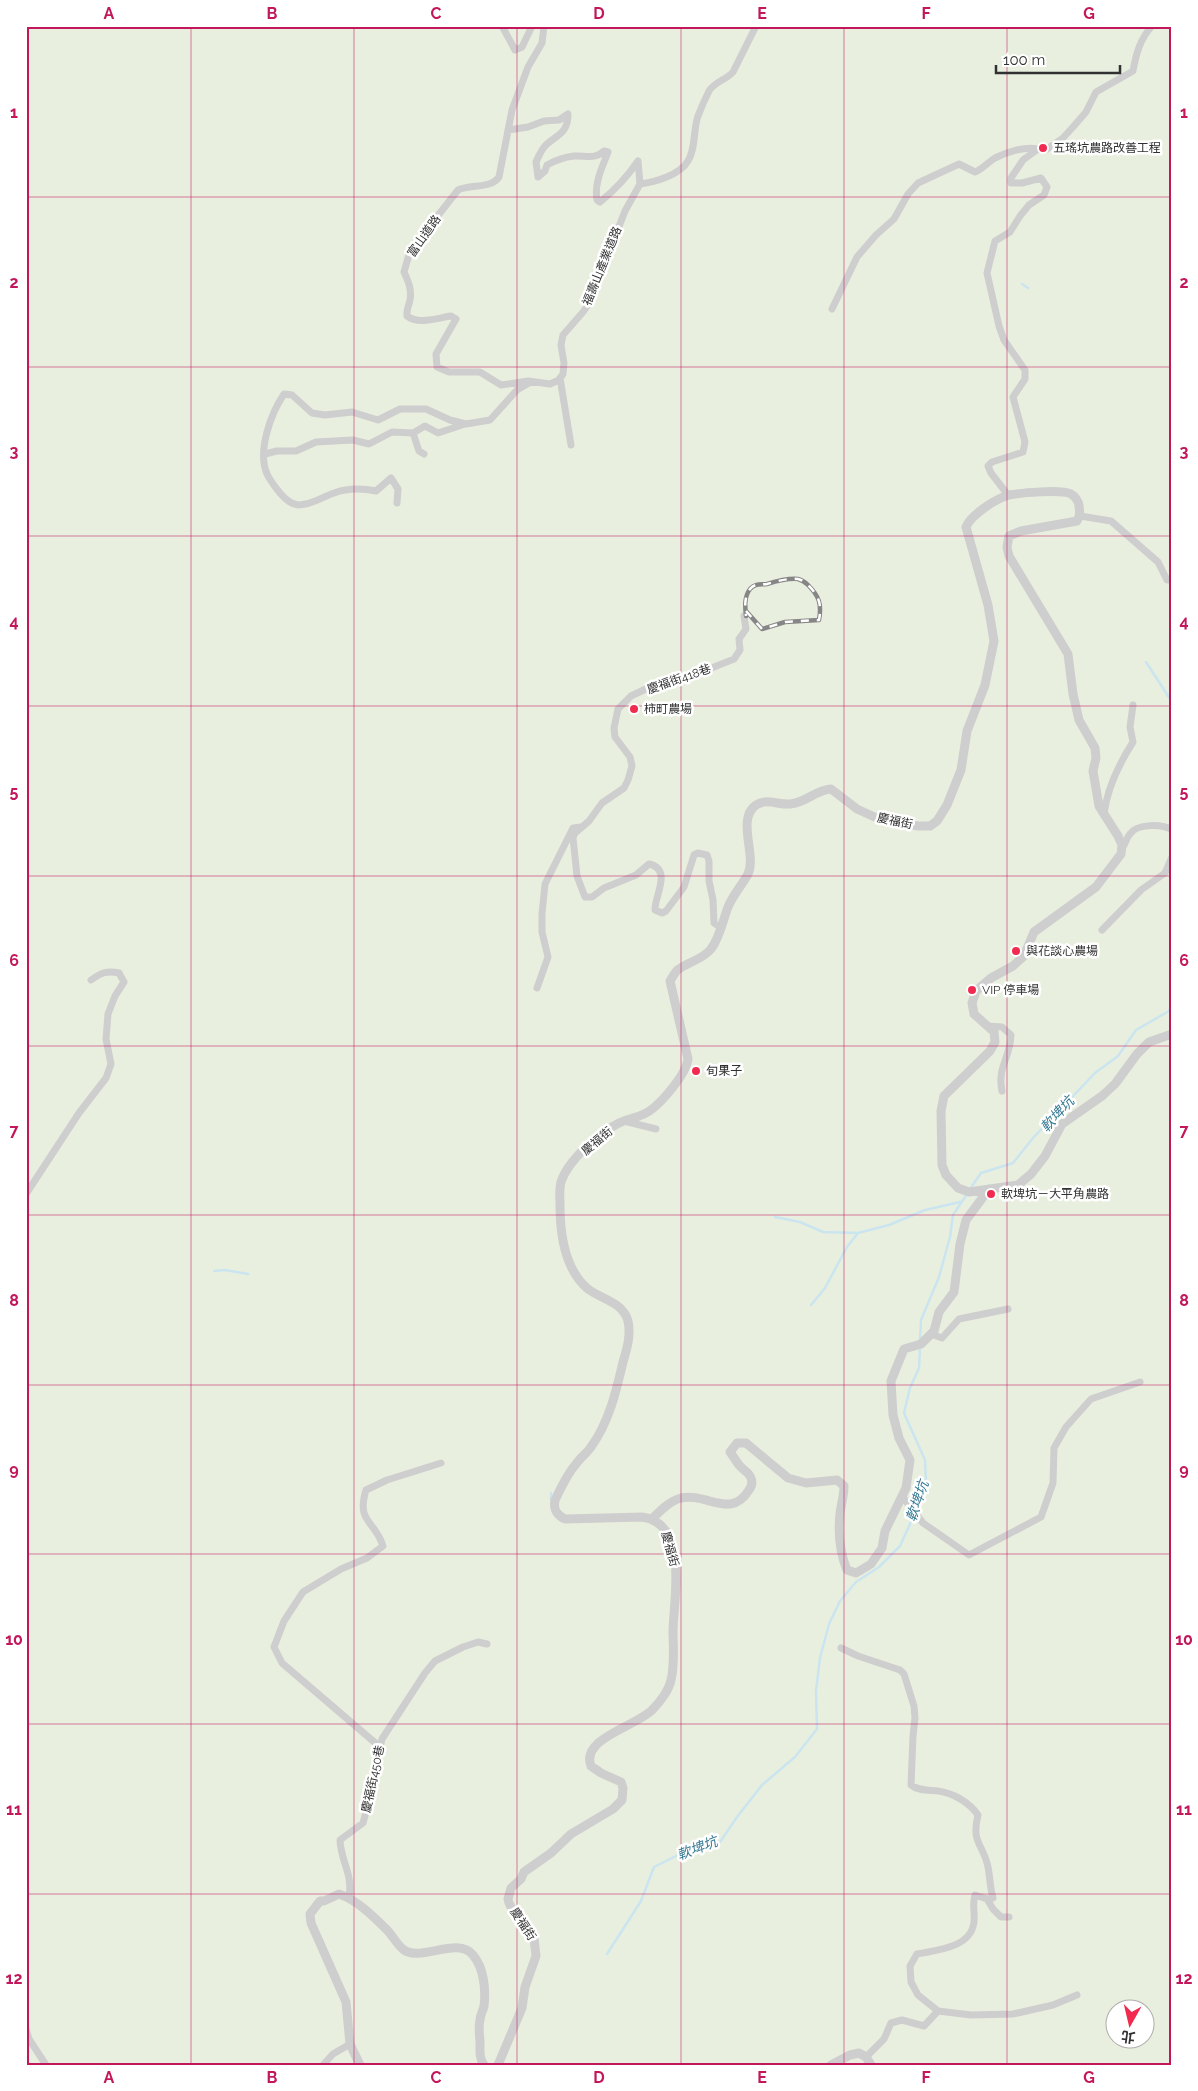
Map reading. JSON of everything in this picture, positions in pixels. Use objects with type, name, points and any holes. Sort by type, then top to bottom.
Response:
[{"type":"street","points":[[502,26],[515,50],[522,47],[532,26]]},
{"type":"street","name":"富山道路","points":[[529,383],[501,385],[480,372],[449,372],[437,367],[436,354],[456,319],[451,316],[424,321],[411,319],[407,316],[406,311],[410,300],[411,286],[404,272],[410,251],[458,190],[465,186],[496,182],[499,177],[512,110],[528,67],[542,43],[544,26]]},
{"type":"street","points":[[508,130],[528,127],[544,121],[559,120],[568,114],[568,122],[562,132],[556,139],[548,143],[536,162],[538,177],[545,171],[547,165],[553,161],[574,156],[587,158],[600,156],[604,151],[608,152],[598,176],[596,194],[597,200],[600,202],[625,178],[638,161],[640,184],[661,180],[688,161],[698,116],[709,92],[713,86],[729,77],[756,26]]},
{"type":"street","points":[[832,309],[857,257],[876,234],[894,219],[908,194],[918,183],[958,164],[975,172],[982,169],[995,158],[1028,147],[1047,149],[1062,139],[1086,112],[1096,92],[1133,71],[1137,51],[1146,33],[1152,26]]},
{"type":"street","points":[[1008,496],[988,466],[992,462],[1023,452],[1025,442],[1013,397],[1025,379],[1025,370],[1004,340],[987,273],[995,241],[1010,232],[1029,205],[1044,195],[1047,187],[1041,178],[1022,183],[1011,183],[1011,178],[1023,160],[1038,149]]},
{"type":"street","name":"福壽山產業道路","points":[[570,445],[560,378],[564,363],[561,345],[563,335],[590,302],[625,211],[640,184]]},
{"type":"street","points":[[265,454],[277,451],[296,452],[316,442],[353,440],[369,444],[392,432],[413,433],[425,426],[438,433],[466,424],[490,420],[517,390],[529,383],[550,384],[560,378]]},
{"type":"street","points":[[397,503],[398,489],[391,478],[376,491],[358,488],[336,492],[309,504],[293,504],[282,496],[266,472],[265,454],[266,433],[284,394],[292,395],[312,413],[325,415],[352,412],[378,420],[400,409],[426,409],[450,420],[466,424]]},
{"type":"street","points":[[413,433],[419,450],[424,454]]},
{"type":"street","name":"慶福街","points":[[498,2065],[522,2008],[525,1987],[536,1956],[534,1938],[516,1917],[509,1903],[508,1899],[512,1888],[521,1879],[524,1872],[551,1852],[570,1834],[612,1809],[622,1800],[623,1788],[621,1782],[591,1766],[589,1755],[593,1746],[641,1719],[653,1709],[671,1682],[677,1579],[667,1532],[663,1525],[653,1518],[642,1517],[574,1520],[558,1515],[554,1506],[554,1500],[574,1465],[591,1448],[609,1412],[629,1342],[628,1321],[622,1310],[587,1288],[574,1271],[566,1255],[560,1232],[561,1182],[568,1168],[581,1153],[606,1131],[624,1121],[645,1114],[656,1106],[681,1076],[687,1065],[688,1059],[670,981],[677,969],[701,958],[711,948],[721,928],[729,905],[749,873],[751,858],[747,831],[749,814],[756,806],[767,801],[789,804],[806,801],[821,790],[831,789],[857,809],[879,819],[918,826],[930,826],[937,821],[947,806],[961,770],[967,731],[985,685],[994,642],[988,605],[966,527],[970,518],[1008,496],[1059,492],[1070,493],[1079,504],[1080,516]]},
{"type":"street","points":[[1122,848],[1118,836],[1098,806],[1093,771],[1096,758],[1095,748],[1079,720],[1073,694],[1068,654],[1009,556],[1007,547],[1010,536],[1021,531],[1071,523],[1077,521],[1080,516],[1111,521],[1158,562],[1167,580],[1172,580]]},
{"type":"street","name":"慶福街418巷","points":[[721,928],[714,923],[707,855],[702,853],[694,855],[684,886],[662,914],[654,910],[655,900],[662,884],[658,869],[649,864],[636,875],[604,888],[592,897],[585,897],[577,876],[573,838],[602,803],[624,788],[628,780],[632,766],[630,756],[615,737],[614,728],[618,709],[631,696],[650,687],[734,659],[740,650],[739,639],[746,629],[744,616]]},
{"type":"street","points":[[1104,814],[1106,799],[1122,759],[1133,742],[1130,727],[1133,705]]},
{"type":"street","points":[[1172,830],[1157,826],[1139,827],[1130,832],[1121,854],[1096,887],[1034,932],[1024,956],[1013,966],[991,978],[976,991],[972,1003],[974,1014],[994,1032],[995,1042],[990,1051],[944,1096],[941,1111],[942,1165],[946,1175],[958,1188],[967,1191],[1018,1185],[1031,1174],[1045,1156],[1062,1124],[1102,1096],[1115,1084],[1137,1054],[1149,1042],[1172,1034]]},
{"type":"street","points":[[537,988],[548,957],[542,932],[545,884],[573,828],[581,827]]},
{"type":"street","points":[[1102,930],[1141,890],[1165,872],[1172,858]]},
{"type":"street","points":[[26,1194],[79,1114],[106,1078],[111,1064],[106,1039],[108,1014],[124,982],[119,973],[112,971],[101,972],[91,980]]},
{"type":"street","points":[[986,1026],[1002,1027],[1011,1036],[1010,1050],[1000,1078],[1002,1091]]},
{"type":"street","points":[[624,1121],[656,1129]]},
{"type":"street","points":[[653,1518],[665,1507],[682,1498],[695,1498],[720,1504],[736,1504],[746,1496],[752,1486],[751,1476],[738,1464],[730,1452],[737,1443],[746,1443],[788,1478],[806,1483],[837,1480],[844,1486],[840,1514],[841,1554],[847,1570],[856,1573],[871,1564],[882,1548],[885,1531],[906,1488],[910,1460],[899,1438],[893,1415],[891,1381],[904,1349],[921,1344],[933,1333],[940,1312],[954,1292],[960,1244],[966,1220],[988,1190]]},
{"type":"street","points":[[933,1333],[942,1338],[959,1319],[1008,1309]]},
{"type":"street","points":[[902,1496],[922,1523],[969,1555],[1041,1517],[1053,1482],[1054,1448],[1066,1427],[1091,1399],[1140,1382]]},
{"type":"street","points":[[380,1747],[282,1663],[274,1647],[284,1621],[303,1592],[341,1569],[368,1558],[383,1546],[379,1534],[365,1518],[362,1502],[366,1490],[387,1480],[441,1463]]},
{"type":"street","name":"慶福街450巷","points":[[349,1897],[351,1885],[340,1852],[340,1840],[363,1823],[375,1780],[382,1739],[398,1712],[435,1661],[478,1642],[487,1644]]},
{"type":"street","points":[[841,1648],[858,1656],[900,1670],[904,1674],[914,1706],[915,1718],[912,1736],[911,1786],[954,1795],[978,1815],[974,1830],[988,1867],[993,1898],[987,1899]]},
{"type":"street","points":[[360,2065],[350,2044],[346,2002],[314,1930],[310,1914],[320,1901],[339,1894],[349,1897],[386,1929],[405,1951],[414,1953],[452,1948],[465,1949],[472,1953],[478,1962],[484,1983],[484,2007],[479,2023],[480,2060],[484,2065]]},
{"type":"street","points":[[1009,1917],[1001,1916],[987,1899],[975,1894],[972,1903],[974,1922],[969,1936],[954,1946],[917,1954],[910,1966],[911,1982],[918,1994],[938,2011],[970,2015],[1013,2014],[1053,2005],[1077,1994]]},
{"type":"street","points":[[831,2065],[858,2053],[869,2061],[884,2039],[891,2023],[902,2020],[924,2026],[938,2011]]},
{"type":"street","points":[[26,2029],[29,2039],[46,2065]]},
{"type":"street","points":[[323,2065],[333,2054],[350,2044]]},
{"type":"green space","points":[[26,26],[1172,26],[1172,2065],[26,2065]]},
{"type":"waterway","points":[[1022,284],[1028,288]]},
{"type":"waterway","points":[[1146,662],[1172,702]]},
{"type":"waterway","name":"軟埤坑","points":[[970,1189],[981,1173],[1013,1163],[1033,1138],[1095,1073],[1118,1056],[1136,1030],[1169,1011],[1172,1003]]},
{"type":"waterway","name":"軟埤坑","points":[[920,1341],[921,1320],[939,1277],[950,1237],[953,1215],[967,1194]]},
{"type":"waterway","points":[[811,1305],[825,1288],[847,1247],[858,1233],[889,1225],[925,1210],[960,1202]]},
{"type":"waterway","points":[[775,1217],[800,1222],[823,1232],[858,1233]]},
{"type":"waterway","points":[[214,1271],[225,1270],[248,1274]]},
{"type":"waterway","name":"軟埤坑","points":[[607,1954],[641,1901],[654,1867],[682,1853],[720,1842],[762,1785],[795,1757],[817,1729],[816,1691],[820,1658],[829,1624],[840,1601],[856,1582],[879,1567],[900,1546],[915,1513],[926,1481],[925,1460],[904,1413],[910,1388],[919,1368],[920,1347]]},
{"type":"waterway","points":[[551,1493],[551,1499]]},
{"type":"railway","points":[[746,611],[762,629],[785,622],[819,620],[820,605],[815,593],[808,585],[799,579],[791,579],[752,587],[746,599],[745,606],[746,616]]},
{"type":"place","name":"五瑤坑農路改善工程","points":[[1043,148]]},
{"type":"place","name":"柿町農場","points":[[634,709]]},
{"type":"place","name":"與花談心農場","points":[[1016,951]]},
{"type":"place","name":"VIP 停車場","points":[[972,990]]},
{"type":"place","name":"旬果子","points":[[696,1071]]},
{"type":"place","name":"軟埤坑－大平角農路","points":[[991,1194]]}]
